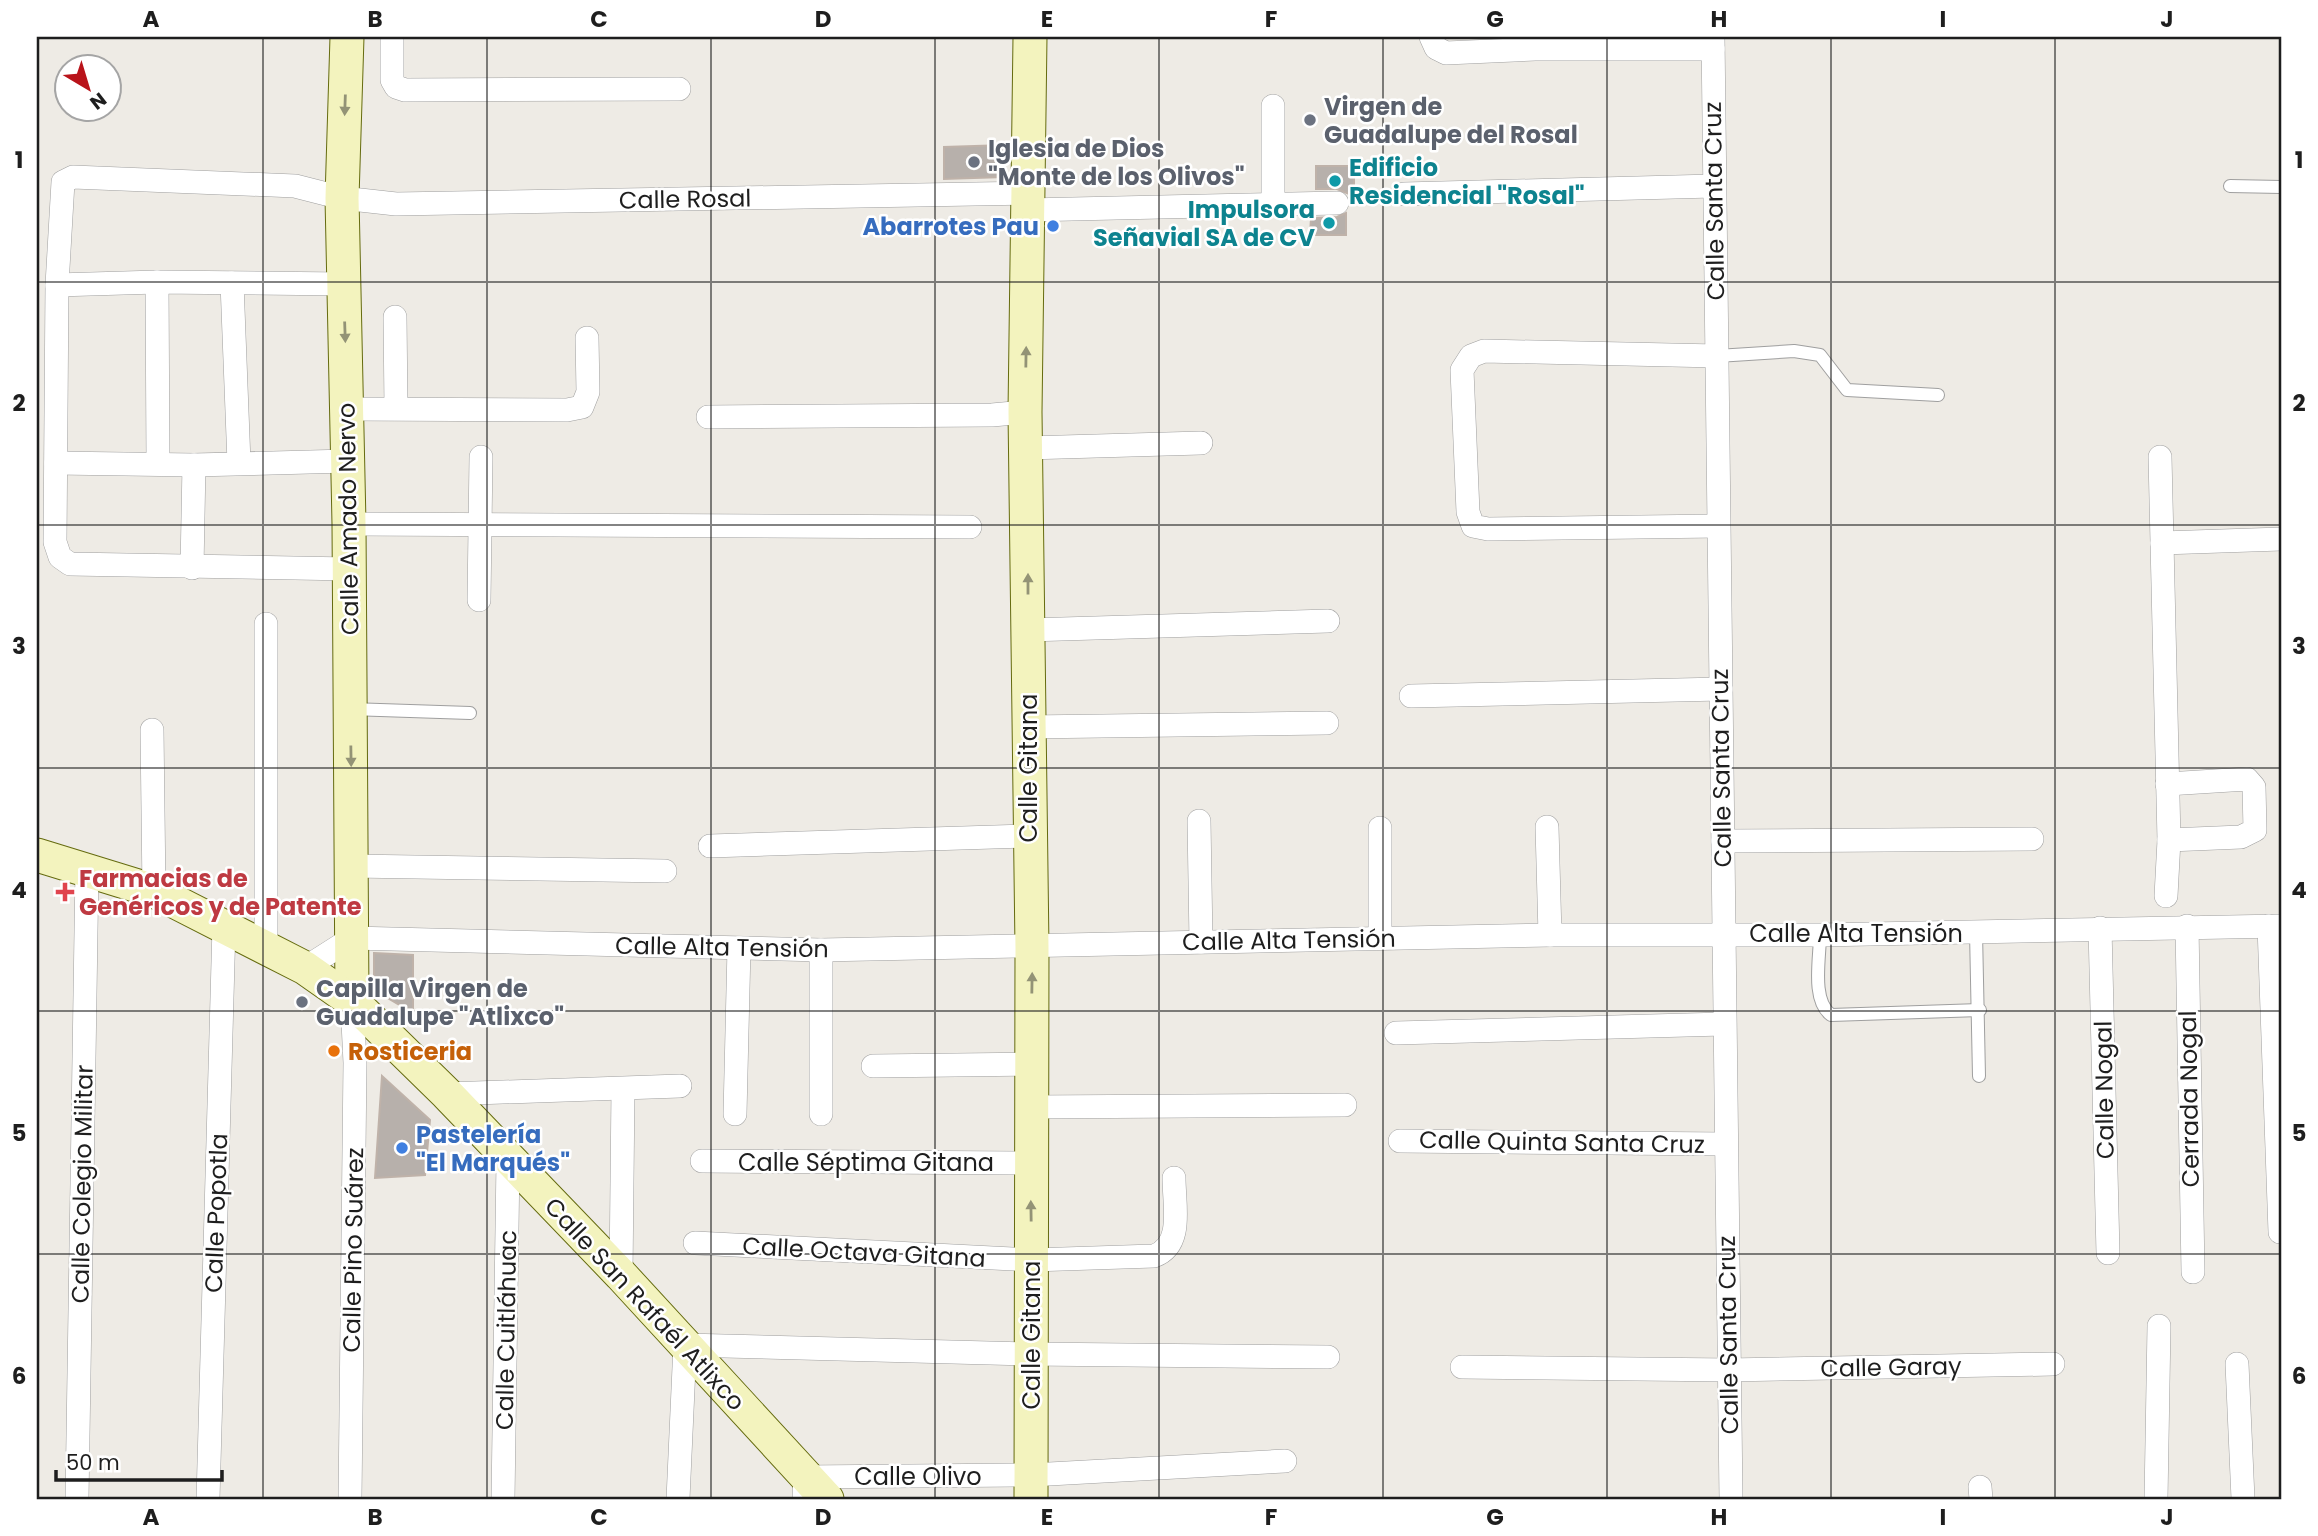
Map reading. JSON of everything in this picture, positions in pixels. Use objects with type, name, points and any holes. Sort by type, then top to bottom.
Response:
[{"type":"street","name":"Calle Amado Nervo","points":[[347,37],[342,198],[349,524],[352,1002]]},
{"type":"street","points":[[392,37],[392,80],[396,87],[405,90],[679,89]]},
{"type":"street","name":"Calle Gitana","points":[[1030,37],[1025,412],[1028,836],[1032,948],[1031,1487]]},
{"type":"street","points":[[1434,43],[1446,54],[1535,43],[1713,43]]},
{"type":"street","name":"Calle Santa Cruz","points":[[1713,43],[1723,1024],[1731,1499]]},
{"type":"street","points":[[1273,106],[1273,204]]},
{"type":"street","name":"Calle Rosal","points":[[57,285],[60,196],[63,182],[73,177],[295,186],[342,198],[396,204],[1028,201],[1337,203]]},
{"type":"street","points":[[1404,194],[1713,186]]},
{"type":"street","points":[[344,284],[157,282],[57,285],[55,542],[60,557],[70,564],[349,569]]},
{"type":"street","points":[[157,282],[158,463]]},
{"type":"street","points":[[232,283],[239,463]]},
{"type":"street","points":[[395,317],[396,408]]},
{"type":"street","points":[[347,409],[567,410],[582,407],[588,391],[587,338]]},
{"type":"street","points":[[1717,356],[1484,351],[1471,356],[1462,370],[1468,512],[1473,526],[1488,529],[1718,526]]},
{"type":"street","points":[[708,417],[992,415],[1025,412]]},
{"type":"street","points":[[1027,448],[1201,443]]},
{"type":"street","points":[[479,600],[481,457]]},
{"type":"street","points":[[2160,457],[2169,840],[2166,897]]},
{"type":"street","points":[[56,463],[158,463],[194,466],[346,461]]},
{"type":"street","points":[[192,568],[194,466]]},
{"type":"street","points":[[349,524],[970,527]]},
{"type":"street","points":[[2162,543],[2281,539]]},
{"type":"street","points":[[1028,631],[1328,621]]},
{"type":"street","points":[[266,625],[266,950]]},
{"type":"street","points":[[1411,696],[1721,689]]},
{"type":"street","points":[[1028,727],[1327,723]]},
{"type":"street","points":[[152,730],[154,891]]},
{"type":"street","points":[[2167,784],[2247,779],[2253,787],[2255,830],[2241,837],[2169,840]]},
{"type":"street","points":[[1199,821],[1201,942]]},
{"type":"street","points":[[1547,827],[1550,935]]},
{"type":"street","points":[[1380,828],[1380,938]]},
{"type":"street","points":[[710,846],[1028,836]]},
{"type":"street","points":[[1723,841],[2032,839]]},
{"type":"street","name":"Calle San Rafaél Atlixco","points":[[37,855],[154,891],[305,968],[352,1002],[447,1094],[508,1161],[621,1275],[812,1492]]},
{"type":"street","points":[[352,866],[665,871]]},
{"type":"street","name":"Calle Colegio Militar","points":[[76,1499],[87,869]]},
{"type":"street","name":"Calle Popotla","points":[[208,1499],[224,926]]},
{"type":"street","name":"Cerrada Nogal","points":[[2187,926],[2193,1272]]},
{"type":"street","points":[[2275,926],[2280,1232]]},
{"type":"street","name":"Calle Alta Tensión","points":[[352,938],[821,950],[1032,948],[1550,935],[1820,935],[2275,926]]},
{"type":"street","name":"Calle Nogal","points":[[2100,928],[2108,1253]]},
{"type":"street","points":[[305,968],[352,938]]},
{"type":"street","points":[[736,1114],[739,948]]},
{"type":"street","points":[[821,950],[821,1114]]},
{"type":"street","name":"Calle Pino Suárez","points":[[350,1499],[355,1063],[352,1002]]},
{"type":"street","points":[[1396,1033],[1723,1024]]},
{"type":"street","points":[[873,1066],[1031,1064]]},
{"type":"street","points":[[447,1094],[680,1086]]},
{"type":"street","points":[[621,1275],[623,1089]]},
{"type":"street","points":[[1032,1107],[1345,1105]]},
{"type":"street","name":"Calle Quinta Santa Cruz","points":[[1399,1140],[1725,1144]]},
{"type":"street","name":"Calle Cuitláhuac","points":[[503,1499],[508,1161]]},
{"type":"street","name":"Calle Séptima Gitana","points":[[702,1161],[1031,1163]]},
{"type":"street","name":"Calle Octava Gitana","points":[[695,1243],[1032,1260],[1154,1256],[1167,1251],[1174,1239],[1174,1178]]},
{"type":"street","points":[[2156,1499],[2159,1326]]},
{"type":"street","points":[[678,1499],[685,1345],[1031,1354],[1328,1357]]},
{"type":"street","name":"Calle Garay","points":[[1462,1367],[1729,1370],[2053,1364]]},
{"type":"street","points":[[2237,1364],[2243,1499]]},
{"type":"street","name":"Calle Olivo","points":[[812,1492],[1031,1487],[1285,1461]]},
{"type":"lane","points":[[2230,186],[2281,187]]},
{"type":"lane","points":[[1717,356],[1794,351],[1820,355],[1847,390],[1938,395]]},
{"type":"lane","points":[[350,709],[470,713]]},
{"type":"lane","points":[[1976,932],[1980,1010],[1979,1076]]},
{"type":"lane","points":[[1820,935],[1820,998],[1823,1009],[1831,1015],[1980,1010]]},
{"type":"building","name":"Iglesia de Dios \"Monte de los Olivos\"","points":[[1005,145],[1004,177],[944,179],[944,147]]},
{"type":"building","name":"Edificio Residencial \"Rosal\"","points":[[1316,166],[1354,166],[1354,196],[1337,189],[1316,189]]},
{"type":"building","name":"Impulsora Señavial SA de CV","points":[[1346,213],[1346,235],[1310,235],[1311,218],[1337,217]]},
{"type":"building","points":[[374,953],[413,955],[413,1013],[374,990]]},
{"type":"building","name":"Pastelería \"El Marqués\"","points":[[382,1076],[430,1120],[425,1175],[375,1178]]},
{"type":"place","name":"Virgen de Guadalupe del Rosal","points":[[1310,120]]},
{"type":"place","name":"Iglesia de Dios \"Monte de los Olivos\"","points":[[974,162]]},
{"type":"place","name":"Edificio Residencial \"Rosal\"","points":[[1335,181]]},
{"type":"place","name":"Impulsora Señavial SA de CV","points":[[1329,223]]},
{"type":"place","name":"Abarrotes Pau","points":[[1053,226]]},
{"type":"place","name":"Farmacias de Genéricos y de Patente","points":[[65,892]]},
{"type":"place","name":"Capilla Virgen de Guadalupe \"Atlixco\"","points":[[302,1002]]},
{"type":"place","name":"Rosticeria","points":[[334,1051]]},
{"type":"place","name":"Pastelería \"El Marqués\"","points":[[402,1148]]}]
